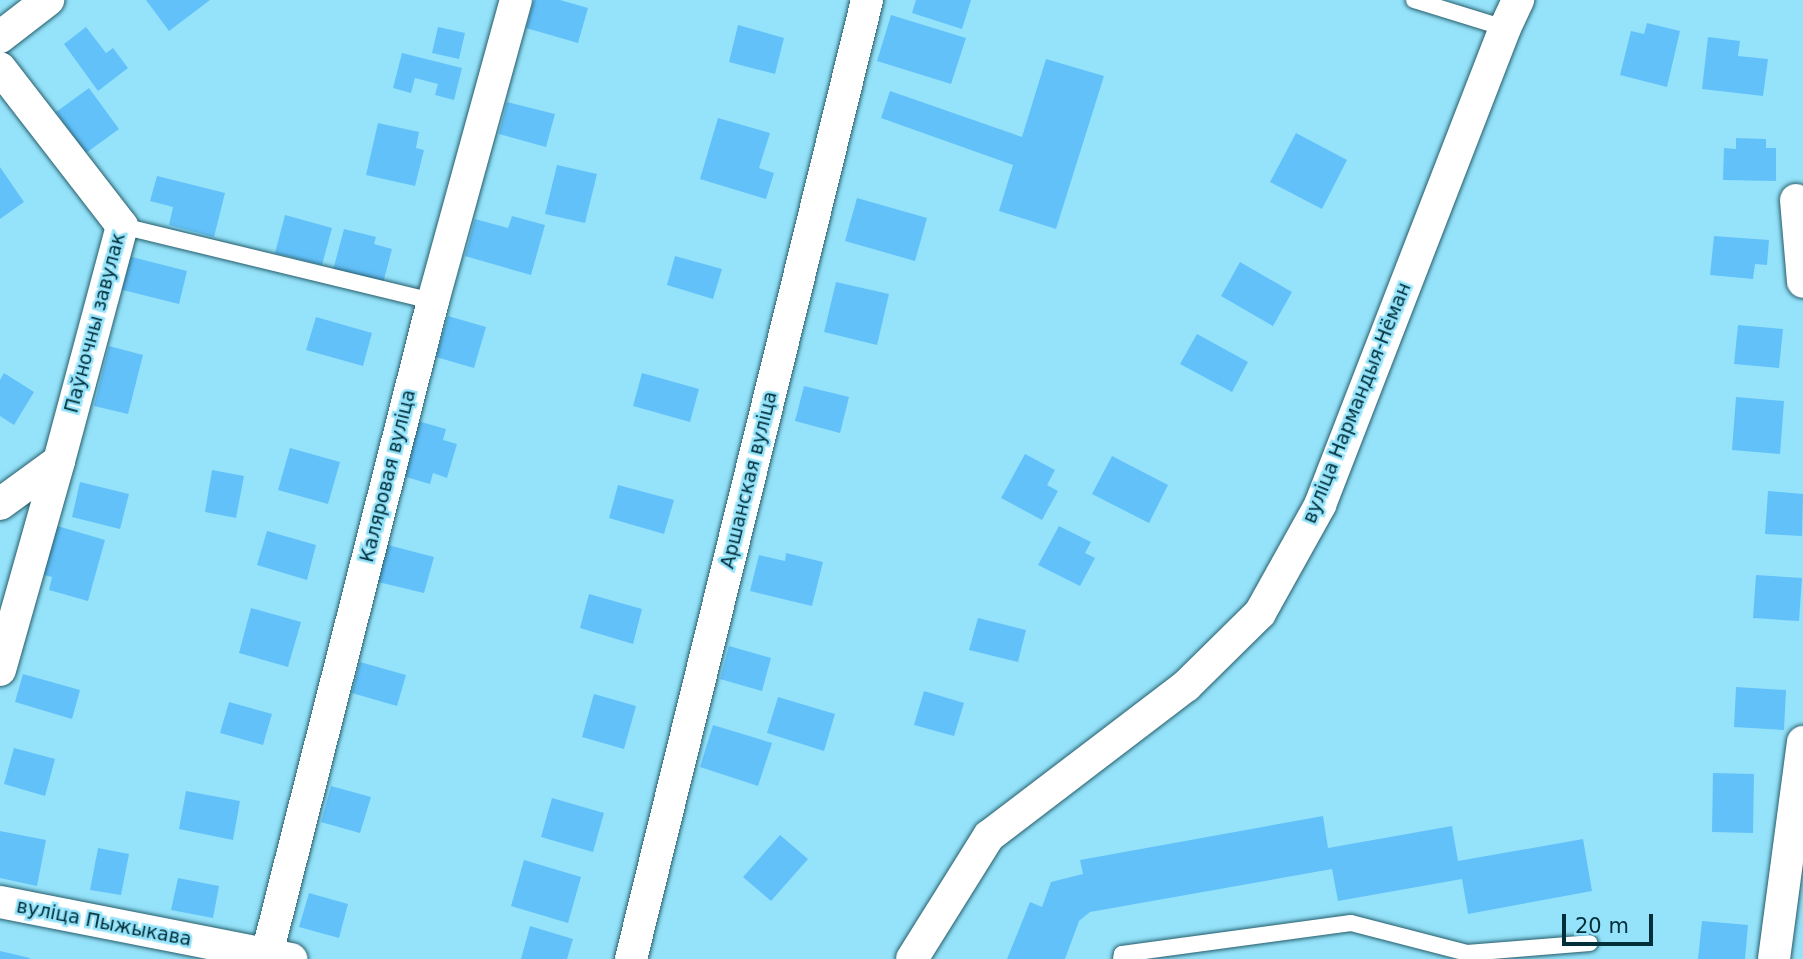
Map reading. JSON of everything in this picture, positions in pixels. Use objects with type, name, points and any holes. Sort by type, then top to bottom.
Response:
[{"type":"street","points":[[0,37],[48,0]]},
{"type":"street","name":"Каляровая вуліца","points":[[279,957],[433,301],[516,0]]},
{"type":"street","name":"Аршанская вуліца","points":[[631,959],[867,0]]},
{"type":"street","name":"вуліца Нармандыя-Нёман","points":[[912,959],[989,836],[1186,686],[1260,614],[1320,505],[1518,0]]},
{"type":"street","name":"Паўночны завулак","points":[[0,68],[122,226],[0,670]]},
{"type":"street","points":[[1796,200],[1803,282]]},
{"type":"street","points":[[0,504],[59,461]]},
{"type":"street","points":[[1774,959],[1803,742]]},
{"type":"street","name":"вуліца Пыжыкава","points":[[0,902],[279,957]]},
{"type":"lane","points":[[1414,0],[1505,28]]},
{"type":"lane","points":[[122,226],[433,301]]},
{"type":"lane","points":[[1121,959],[1122,954],[1351,923],[1467,953],[1590,943]]},
{"type":"building","points":[[146,0],[210,0],[169,31]]},
{"type":"building","points":[[534,0],[560,0],[588,8],[578,43],[526,28]]},
{"type":"building","points":[[916,0],[971,0],[962,29],[912,13]]},
{"type":"building","points":[[891,15],[966,38],[951,84],[877,61]]},
{"type":"building","points":[[1647,23],[1680,31],[1667,87],[1620,75],[1631,31],[1644,34]]},
{"type":"building","points":[[738,25],[784,38],[775,74],[729,62]]},
{"type":"building","points":[[86,27],[106,53],[113,48],[128,68],[98,91],[64,44]]},
{"type":"building","points":[[438,27],[465,33],[459,59],[432,53]]},
{"type":"building","points":[[1708,37],[1740,41],[1738,56],[1768,59],[1763,96],[1702,89]]},
{"type":"building","points":[[402,53],[462,68],[454,100],[435,95],[438,84],[415,78],[411,93],[393,88]]},
{"type":"building","points":[[1046,59],[1104,76],[1056,229],[999,211],[1013,165],[881,118],[890,91],[1022,137]]},
{"type":"building","points":[[89,88],[119,129],[86,153],[56,112]]},
{"type":"building","points":[[507,102],[555,114],[546,147],[499,134]]},
{"type":"building","points":[[718,118],[770,133],[759,168],[774,173],[766,199],[700,179]]},
{"type":"building","points":[[378,123],[419,132],[416,148],[424,150],[415,186],[366,175]]},
{"type":"building","points":[[1296,133],[1347,160],[1322,209],[1270,182]]},
{"type":"building","points":[[1736,138],[1766,139],[1766,148],[1776,148],[1776,181],[1723,180],[1724,148],[1736,149]]},
{"type":"building","points":[[557,165],[597,174],[585,223],[545,214]]},
{"type":"building","points":[[0,167],[24,202],[0,219]]},
{"type":"building","points":[[157,176],[225,193],[214,237],[169,225],[173,207],[150,201]]},
{"type":"building","points":[[857,198],[927,218],[915,261],[845,241]]},
{"type":"building","points":[[285,215],[332,228],[322,265],[275,253]]},
{"type":"building","points":[[512,216],[545,225],[531,275],[465,256],[475,219],[508,228]]},
{"type":"building","points":[[344,229],[376,237],[374,244],[392,249],[382,287],[332,274]]},
{"type":"building","points":[[1714,236],[1769,240],[1767,265],[1755,264],[1753,279],[1710,275]]},
{"type":"building","points":[[128,256],[187,271],[179,304],[119,289]]},
{"type":"building","points":[[675,256],[722,269],[713,299],[667,285]]},
{"type":"building","points":[[1240,262],[1292,292],[1273,326],[1221,296]]},
{"type":"building","points":[[836,282],[889,294],[877,345],[824,332]]},
{"type":"building","points":[[448,316],[486,327],[474,368],[436,357]]},
{"type":"building","points":[[316,317],[372,333],[363,366],[306,350]]},
{"type":"building","points":[[1738,325],[1783,329],[1779,368],[1734,364]]},
{"type":"building","points":[[1197,334],[1248,362],[1232,392],[1180,364]]},
{"type":"building","points":[[109,346],[143,355],[128,414],[94,406]]},
{"type":"building","points":[[4,373],[34,392],[14,425],[0,416],[0,380]]},
{"type":"building","points":[[642,373],[699,389],[690,422],[633,406]]},
{"type":"building","points":[[804,386],[849,397],[840,433],[795,421]]},
{"type":"building","points":[[1736,397],[1784,401],[1780,454],[1732,450]]},
{"type":"building","points":[[414,420],[446,429],[443,440],[457,444],[447,478],[433,473],[430,484],[399,475]]},
{"type":"building","points":[[290,448],[340,462],[328,504],[278,490]]},
{"type":"building","points":[[1025,454],[1055,470],[1047,485],[1058,491],[1042,520],[1001,498]]},
{"type":"building","points":[[1112,456],[1168,485],[1149,523],[1092,494]]},
{"type":"building","points":[[212,470],[244,476],[236,518],[205,512]]},
{"type":"building","points":[[80,482],[129,494],[120,529],[72,517]]},
{"type":"building","points":[[618,485],[674,500],[664,534],[609,518]]},
{"type":"building","points":[[1768,491],[1803,494],[1802,536],[1765,534]]},
{"type":"building","points":[[54,525],[105,540],[88,601],[49,590],[52,577],[40,574]]},
{"type":"building","points":[[1059,526],[1091,542],[1085,553],[1095,558],[1080,586],[1038,565]]},
{"type":"building","points":[[267,531],[316,545],[307,580],[257,565]]},
{"type":"building","points":[[384,544],[434,557],[424,593],[374,581]]},
{"type":"building","points":[[786,553],[823,562],[812,606],[750,591],[759,555],[785,561]]},
{"type":"building","points":[[1756,575],[1802,578],[1799,621],[1753,618]]},
{"type":"building","points":[[589,594],[642,609],[633,644],[580,628]]},
{"type":"building","points":[[251,608],[301,622],[288,667],[239,653]]},
{"type":"building","points":[[978,618],[1026,630],[1018,662],[969,650]]},
{"type":"building","points":[[729,646],[771,658],[762,691],[720,679]]},
{"type":"building","points":[[360,662],[406,675],[397,706],[352,693]]},
{"type":"building","points":[[23,674],[80,690],[72,719],[15,702]]},
{"type":"building","points":[[1736,687],[1786,690],[1784,730],[1734,727]]},
{"type":"building","points":[[924,691],[964,703],[954,736],[914,725]]},
{"type":"building","points":[[594,694],[636,706],[624,749],[582,737]]},
{"type":"building","points":[[778,697],[835,714],[824,751],[767,733]]},
{"type":"building","points":[[229,702],[272,714],[263,745],[220,733]]},
{"type":"building","points":[[713,725],[772,743],[758,786],[700,767]]},
{"type":"building","points":[[14,748],[55,759],[45,796],[4,784]]},
{"type":"building","points":[[1713,773],[1754,774],[1753,833],[1712,832]]},
{"type":"building","points":[[331,786],[371,797],[360,833],[321,822]]},
{"type":"building","points":[[186,791],[240,801],[233,840],[179,829]]},
{"type":"building","points":[[552,798],[604,813],[593,852],[541,837]]},
{"type":"building","points":[[1323,816],[1328,848],[1452,826],[1458,861],[1583,839],[1592,891],[1468,914],[1462,879],[1338,901],[1332,869],[1090,912],[1079,921],[1065,959],[1007,959],[1030,902],[1042,907],[1051,882],[1083,874],[1080,860]]},
{"type":"building","points":[[0,831],[46,840],[37,886],[0,878]]},
{"type":"building","points":[[780,835],[808,859],[771,901],[743,877]]},
{"type":"building","points":[[98,848],[129,854],[121,895],[90,890]]},
{"type":"building","points":[[524,860],[581,877],[568,923],[511,906]]},
{"type":"building","points":[[178,878],[219,886],[213,918],[171,910]]},
{"type":"building","points":[[309,893],[348,904],[339,938],[299,927]]},
{"type":"building","points":[[1702,921],[1748,925],[1745,959],[1698,959]]},
{"type":"building","points":[[530,926],[573,939],[567,959],[521,959]]},
{"type":"building","points":[[0,951],[30,958],[0,959]]}]
